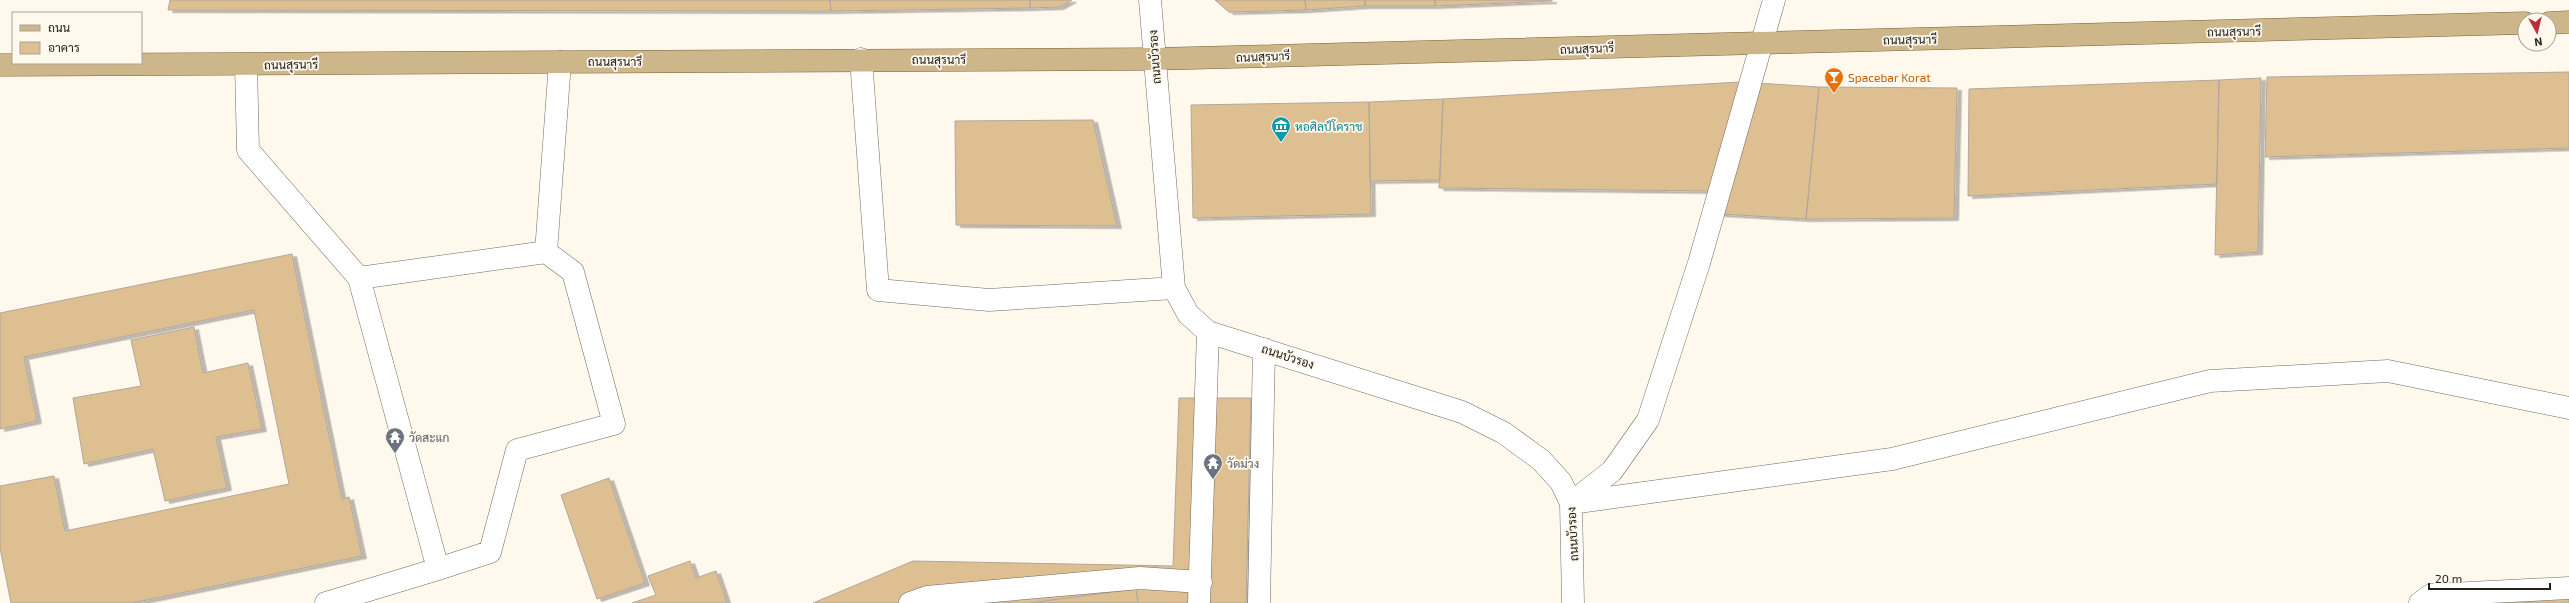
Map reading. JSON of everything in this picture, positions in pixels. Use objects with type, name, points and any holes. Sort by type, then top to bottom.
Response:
[{"type":"main road","points":[[2557,23],[2569,22]]},
{"type":"main road","name":"ถนนสุรนารี","points":[[0,65],[246,65],[861,59],[1153,59],[2517,24]]},
{"type":"street","name":"ถนนบัวรอง","points":[[1150,0],[1153,59],[1174,288],[1188,314],[1208,332],[1462,412],[1504,433],[1542,460],[1561,482],[1571,503],[1574,555],[1573,603]]},
{"type":"street","points":[[1571,503],[1612,471],[1648,420],[1699,263],[1774,0]]},
{"type":"street","points":[[861,59],[878,290],[989,300],[1174,288]]},
{"type":"street","points":[[546,252],[560,62]]},
{"type":"street","points":[[246,65],[248,150],[359,278],[438,569]]},
{"type":"street","points":[[326,603],[490,552],[517,450],[614,424],[574,272],[546,252],[359,278]]},
{"type":"street","points":[[922,601],[1140,578],[1200,593],[1208,332]]},
{"type":"street","points":[[1259,603],[1264,349]]},
{"type":"street","points":[[1571,503],[1892,459],[2210,381],[2388,371],[2569,408]]},
{"type":"street","points":[[2420,603],[2430,595],[2569,588]]},
{"type":"building","points":[[170,0],[830,0],[831,11],[168,10]]},
{"type":"building","points":[[830,0],[1030,0],[1030,8],[831,11]]},
{"type":"building","points":[[1030,0],[1072,0],[1059,7],[1030,8]]},
{"type":"building","points":[[1215,0],[1305,0],[1306,10],[1229,12]]},
{"type":"building","points":[[1305,0],[1365,0],[1365,6],[1306,10]]},
{"type":"building","points":[[1365,0],[1435,0],[1435,6],[1365,6]]},
{"type":"building","points":[[1435,0],[1552,0],[1552,1],[1435,6]]},
{"type":"building","points":[[2569,72],[2569,148],[2265,157],[2267,77]]},
{"type":"building","points":[[2261,78],[2258,252],[2215,255],[2219,80]]},
{"type":"building","points":[[2219,80],[2217,184],[1968,196],[1969,89]]},
{"type":"building","points":[[1740,82],[1710,191],[1439,188],[1443,99]]},
{"type":"building","points":[[1757,83],[1819,87],[1806,219],[1720,214]]},
{"type":"building","points":[[1819,87],[1957,88],[1954,218],[1806,219]]},
{"type":"building","points":[[1443,99],[1440,180],[1370,181],[1369,102]]},
{"type":"building","name":"หอศิลป์โคราช","points":[[1369,102],[1371,214],[1193,218],[1191,105]]},
{"type":"building","points":[[1093,120],[1117,226],[956,225],[955,121]]},
{"type":"building","points":[[292,254],[342,499],[349,497],[362,556],[132,603],[11,603],[0,548],[0,486],[54,476],[65,531],[289,484],[254,310],[24,357],[37,421],[0,429],[0,313]]},
{"type":"building","points":[[194,327],[203,373],[248,363],[262,429],[216,437],[227,488],[165,501],[153,449],[84,464],[73,398],[141,386],[131,340]]},
{"type":"building","name":"วัดม่วง","points":[[1179,398],[1251,398],[1246,603],[813,603],[913,561],[1173,566]]},
{"type":"building","points":[[609,478],[645,583],[597,599],[561,495]]},
{"type":"building","points":[[690,561],[696,578],[716,571],[727,603],[632,603],[656,595],[648,576]]},
{"type":"building","points":[[1136,589],[1138,603],[1029,603]]},
{"type":"building","points":[[2569,595],[2569,603],[2430,603]]},
{"type":"place","name":"Spacebar Korat","points":[[1834,94]]},
{"type":"place","name":"หอศิลป์โคราช","points":[[1281,143]]},
{"type":"place","name":"วัดสะแก","points":[[395,454]]},
{"type":"place","name":"วัดม่วง","points":[[1213,480]]}]
